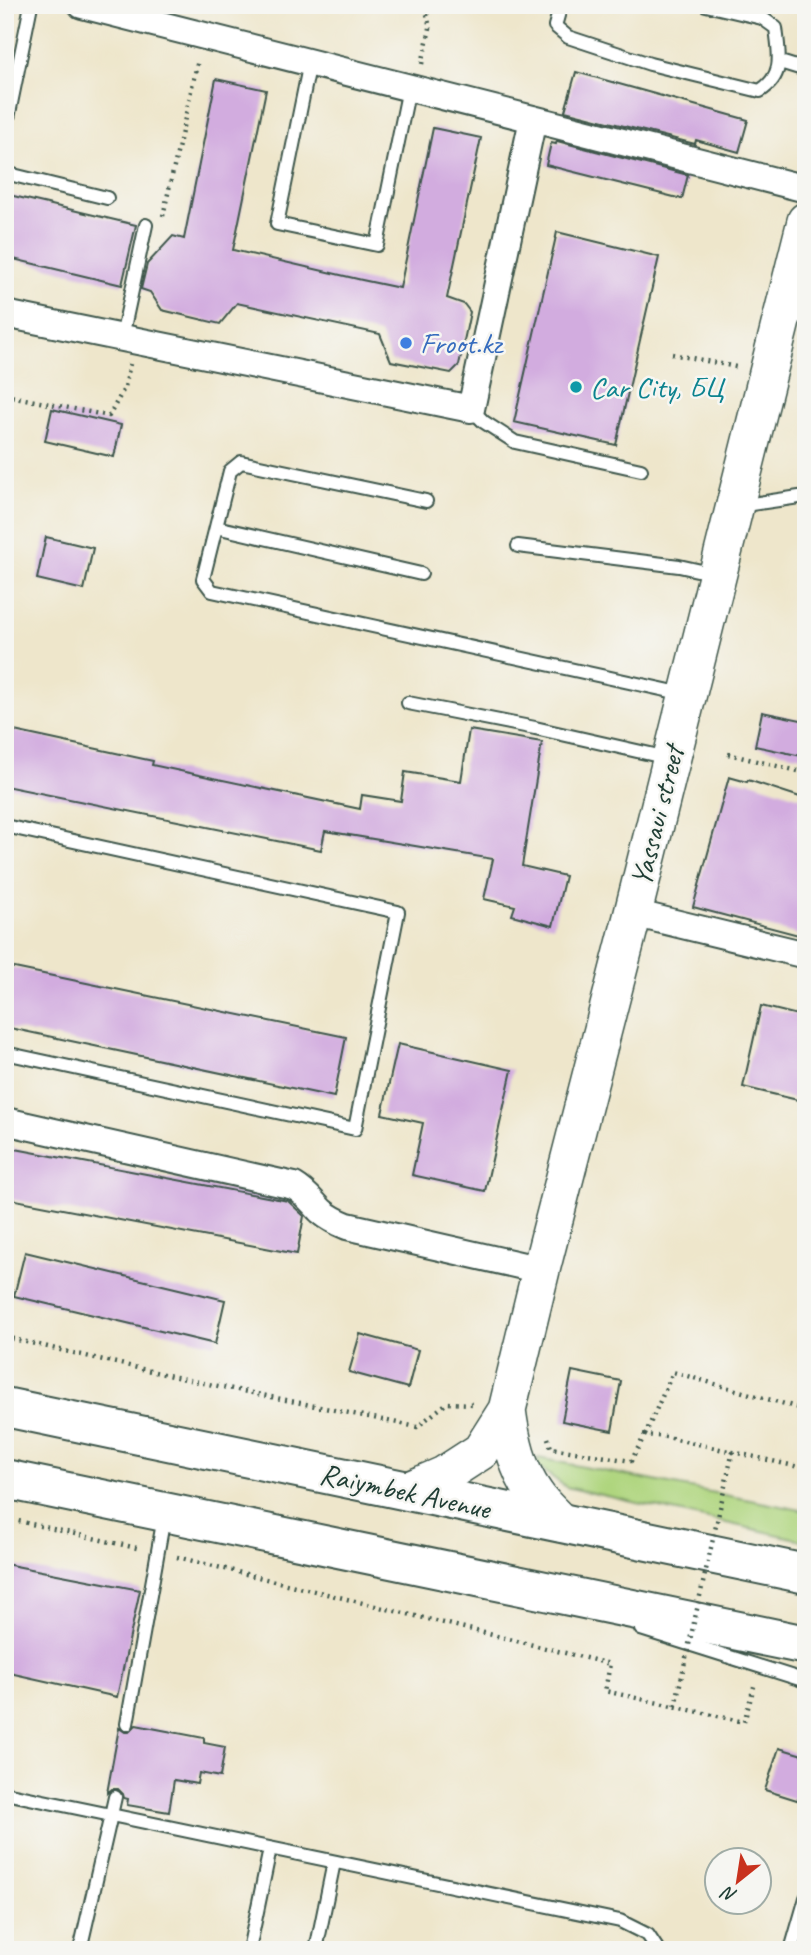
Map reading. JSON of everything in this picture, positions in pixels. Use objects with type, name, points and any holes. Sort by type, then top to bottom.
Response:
[{"type":"highway","name":"Raiymbek Avenue","points":[[5,1407],[806,1574]]},
{"type":"highway","points":[[5,1479],[806,1645]]},
{"type":"main road","name":"Yassaui street","points":[[492,1407],[541,1270],[806,221]]},
{"type":"main road","points":[[407,1491],[444,1475],[481,1451],[492,1407]]},
{"type":"main road","points":[[492,1407],[535,1494],[561,1523]]},
{"type":"street","points":[[82,5],[140,28],[310,62],[806,190]]},
{"type":"street","points":[[5,314],[471,409],[533,119]]},
{"type":"street","points":[[633,913],[806,954]]},
{"type":"street","points":[[5,1121],[295,1186],[332,1220],[347,1226],[541,1270]]},
{"type":"lane","points":[[5,134],[31,5]]},
{"type":"lane","points":[[561,5],[555,26],[568,37],[650,64],[760,92],[771,84],[780,62],[776,28],[762,18],[706,5]]},
{"type":"lane","points":[[310,62],[277,224],[377,245],[413,89]]},
{"type":"lane","points":[[780,62],[806,70]]},
{"type":"lane","points":[[5,173],[107,198]]},
{"type":"lane","points":[[129,339],[146,225]]},
{"type":"lane","points":[[471,409],[484,422],[515,442],[641,470]]},
{"type":"lane","points":[[426,501],[241,461],[230,471],[203,579],[212,591],[687,695]]},
{"type":"lane","points":[[734,506],[806,496]]},
{"type":"lane","points":[[216,527],[421,574]]},
{"type":"lane","points":[[518,546],[679,566],[717,575]]},
{"type":"lane","points":[[408,703],[671,759]]},
{"type":"lane","points":[[5,826],[398,912],[355,1129],[5,1053]]},
{"type":"lane","points":[[127,1724],[165,1513]]},
{"type":"lane","points":[[471,1575],[600,1616]]},
{"type":"lane","points":[[625,1624],[806,1681]]},
{"type":"lane","points":[[5,1793],[620,1921],[648,1935],[658,1950]]},
{"type":"lane","points":[[80,1950],[115,1797]]},
{"type":"lane","points":[[249,1950],[270,1849]]},
{"type":"lane","points":[[316,1950],[334,1862]]},
{"type":"lane","points":[[791,1950],[806,1898]]},
{"type":"path","points":[[413,89],[430,28],[425,5]]},
{"type":"path","points":[[162,221],[200,50]]},
{"type":"path","points":[[5,395],[109,416],[125,387],[129,339]]},
{"type":"path","points":[[728,754],[806,773]]},
{"type":"path","points":[[5,1336],[189,1380],[417,1427],[447,1403],[492,1407]]},
{"type":"path","points":[[545,1428],[551,1448],[631,1461],[673,1372],[806,1410]]},
{"type":"path","points":[[645,1435],[667,1437],[803,1468]]},
{"type":"path","points":[[675,1706],[733,1451]]},
{"type":"path","points":[[5,1518],[610,1664],[605,1690],[744,1722]]},
{"type":"green space","points":[[538,1458],[806,1511],[806,1541],[566,1487],[537,1466]]},
{"type":"building","points":[[576,72],[748,120],[739,152],[696,140],[695,144],[565,111]]},
{"type":"building","points":[[216,79],[266,90],[233,250],[362,280],[400,288],[433,128],[481,138],[447,298],[464,304],[470,312],[459,365],[451,373],[391,361],[380,334],[237,303],[220,324],[162,310],[150,292],[141,289],[147,264],[173,236],[184,239]]},
{"type":"building","points":[[557,141],[688,175],[682,199],[546,165],[551,143],[556,144]]},
{"type":"building","points":[[5,194],[136,225],[122,285],[5,257]]},
{"type":"building","name":"Car City, БЦ","points":[[557,232],[659,257],[616,445],[514,422]]},
{"type":"building","points":[[52,409],[121,425],[114,457],[45,441]]},
{"type":"building","points":[[46,537],[93,548],[84,590],[37,579]]},
{"type":"building","points":[[762,712],[806,721],[806,757],[755,746]]},
{"type":"building","points":[[5,729],[153,761],[152,765],[360,809],[362,795],[401,801],[405,772],[461,781],[469,730],[542,742],[522,866],[565,876],[553,926],[512,915],[515,906],[484,899],[493,859],[325,831],[321,850],[5,786]]},
{"type":"building","points":[[729,777],[747,782],[748,780],[806,799],[800,828],[806,829],[806,937],[693,907]]},
{"type":"building","points":[[5,966],[346,1037],[334,1097],[5,1027]]},
{"type":"building","points":[[761,1006],[806,1017],[806,1102],[743,1087]]},
{"type":"building","points":[[398,1044],[512,1070],[485,1191],[412,1175],[423,1123],[382,1114]]},
{"type":"building","points":[[5,1147],[288,1201],[304,1216],[297,1254],[5,1198]]},
{"type":"building","points":[[25,1252],[225,1300],[215,1344],[14,1296]]},
{"type":"building","points":[[360,1334],[418,1350],[408,1388],[349,1372]]},
{"type":"building","points":[[572,1371],[621,1381],[612,1431],[562,1421]]},
{"type":"building","points":[[5,1564],[140,1590],[117,1697],[5,1672]]},
{"type":"building","points":[[136,1725],[204,1738],[204,1743],[225,1747],[220,1777],[199,1773],[197,1784],[174,1780],[169,1812],[127,1805],[128,1799],[124,1798],[118,1789],[107,1793],[119,1728],[129,1732]]},
{"type":"building","points":[[779,1748],[806,1756],[806,1784],[800,1801],[765,1790]]},
{"type":"place","name":"Froot.kz","points":[[406,343]]},
{"type":"place","name":"Car City, БЦ","points":[[576,387]]}]
